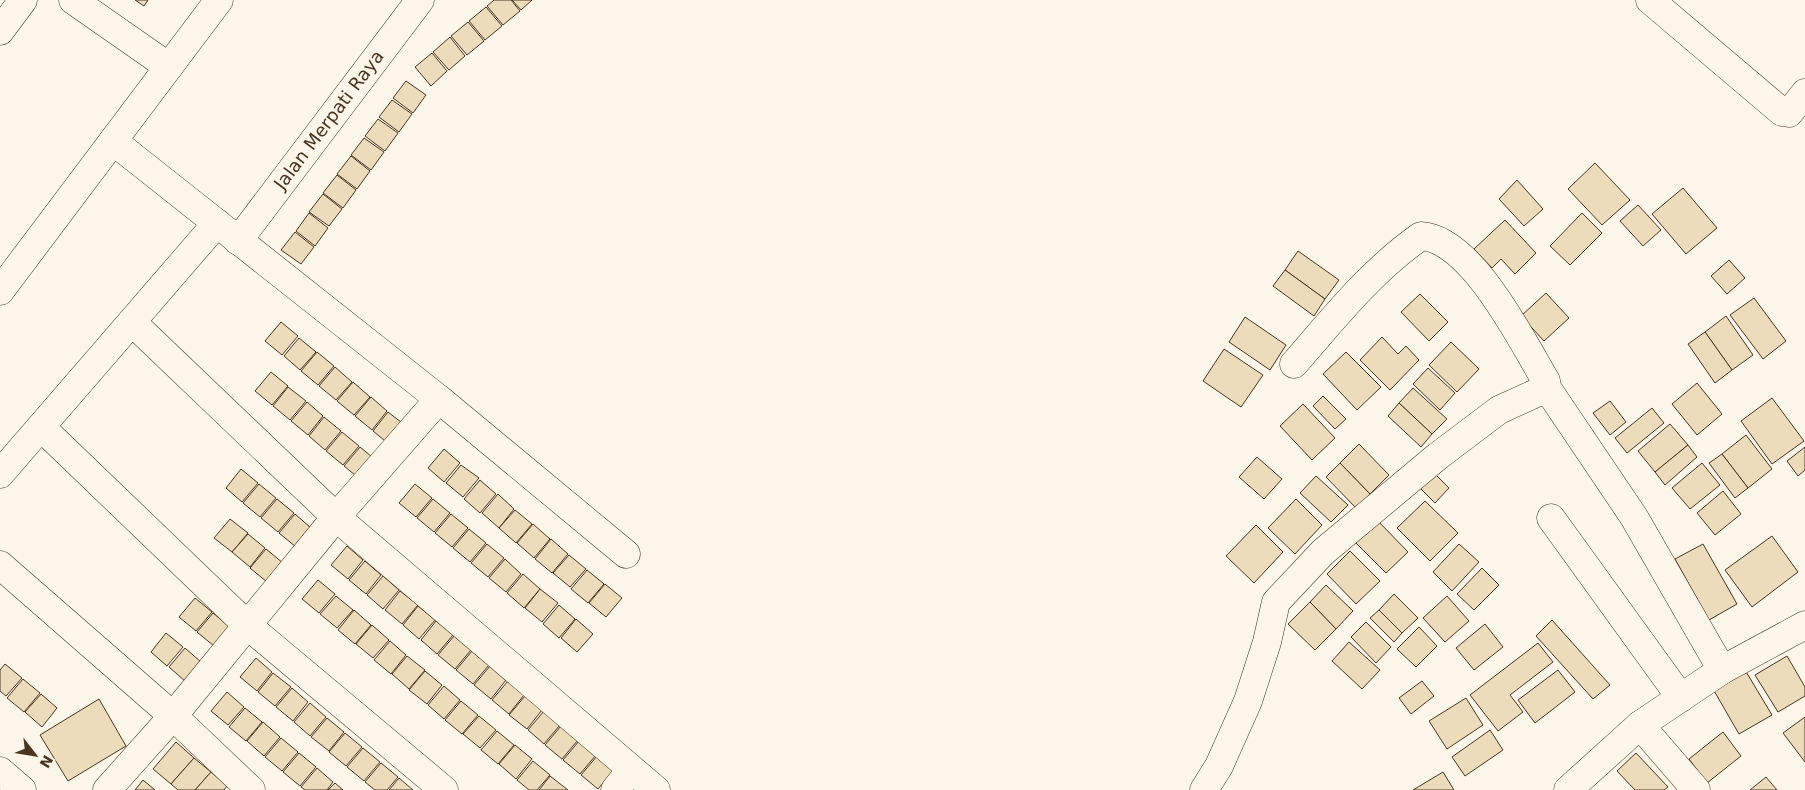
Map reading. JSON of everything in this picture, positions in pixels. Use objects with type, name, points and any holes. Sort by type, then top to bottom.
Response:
[{"type":"street","points":[[0,31],[23,0]]},
{"type":"street","points":[[73,0],[169,67]]},
{"type":"street","points":[[0,291],[219,0]]},
{"type":"street","name":"Jalan Merpati Raya","points":[[238,240],[420,0]]},
{"type":"street","points":[[1650,0],[1782,112],[1789,113],[1805,93]]},
{"type":"street","points":[[113,141],[439,399],[626,554]]},
{"type":"street","points":[[0,474],[217,223]]},
{"type":"street","points":[[1294,364],[1357,291],[1399,252],[1421,236],[1439,239],[1486,283],[1546,381],[1547,388],[1634,517],[1722,670]]},
{"type":"street","points":[[132,322],[336,517],[623,780],[656,790]]},
{"type":"street","points":[[1204,790],[1231,743],[1248,701],[1267,642],[1276,602],[1323,552],[1438,456],[1499,410],[1547,388]]},
{"type":"street","points":[[107,790],[173,716],[336,517],[439,399]]},
{"type":"street","points":[[41,427],[247,625],[444,790]]},
{"type":"street","points":[[1552,518],[1681,698]]},
{"type":"street","points":[[0,565],[173,716],[252,790]]},
{"type":"street","points":[[1568,790],[1640,725],[1722,670],[1805,625]]},
{"type":"street","points":[[1640,725],[1696,790]]},
{"type":"street","points":[[0,771],[22,790]]},
{"type":"building","points":[[135,0],[148,0],[144,6]]},
{"type":"building","points":[[494,0],[511,0],[520,11],[503,25],[487,6]]},
{"type":"building","points":[[512,0],[532,0],[521,10]]},
{"type":"building","points":[[486,7],[502,26],[485,40],[469,21]]},
{"type":"building","points":[[468,22],[484,41],[467,55],[451,36]]},
{"type":"building","points":[[450,37],[465,56],[449,70],[433,52]]},
{"type":"building","points":[[432,53],[447,71],[431,86],[415,67]]},
{"type":"building","points":[[406,81],[426,95],[413,113],[393,98]]},
{"type":"building","points":[[392,100],[412,114],[399,132],[379,117]]},
{"type":"building","points":[[378,119],[398,133],[385,151],[365,136]]},
{"type":"building","points":[[364,138],[384,152],[371,170],[351,155]]},
{"type":"building","points":[[351,156],[370,171],[357,189],[337,174]]},
{"type":"building","points":[[1595,163],[1630,200],[1602,225],[1568,189]]},
{"type":"building","points":[[337,175],[356,190],[343,208],[323,193]]},
{"type":"building","points":[[1517,180],[1543,209],[1524,226],[1499,199]]},
{"type":"building","points":[[1683,188],[1717,228],[1686,254],[1652,214]]},
{"type":"building","points":[[323,194],[342,209],[329,226],[309,212]]},
{"type":"building","points":[[1638,205],[1661,230],[1643,246],[1620,221]]},
{"type":"building","points":[[309,213],[328,228],[315,246],[296,231]]},
{"type":"building","points":[[1582,213],[1602,233],[1570,265],[1550,246]]},
{"type":"building","points":[[1505,220],[1536,253],[1515,274],[1501,259],[1492,268],[1474,249]]},
{"type":"building","points":[[295,232],[314,247],[301,264],[281,250]]},
{"type":"building","points":[[1298,251],[1339,280],[1325,299],[1285,270]]},
{"type":"building","points":[[1729,260],[1745,278],[1727,294],[1711,276]]},
{"type":"building","points":[[1285,270],[1325,299],[1314,316],[1273,286]]},
{"type":"building","points":[[1546,293],[1569,318],[1544,341],[1521,316]]},
{"type":"building","points":[[1420,294],[1448,322],[1429,341],[1401,312]]},
{"type":"building","points":[[1754,298],[1786,341],[1763,359],[1730,315]]},
{"type":"building","points":[[1726,316],[1753,355],[1732,370],[1705,332]]},
{"type":"building","points":[[1245,317],[1286,345],[1270,370],[1229,342]]},
{"type":"building","points":[[281,322],[298,336],[282,355],[265,341]]},
{"type":"building","points":[[1705,332],[1732,370],[1715,383],[1688,344]]},
{"type":"building","points":[[1382,337],[1398,354],[1406,346],[1419,360],[1390,390],[1360,360]]},
{"type":"building","points":[[299,338],[316,352],[300,370],[284,356]]},
{"type":"building","points":[[1451,342],[1479,369],[1457,392],[1429,365]]},
{"type":"building","points":[[1224,349],[1263,375],[1241,407],[1203,381]]},
{"type":"building","points":[[317,352],[334,366],[318,385],[301,371]]},
{"type":"building","points":[[1346,352],[1381,387],[1357,410],[1323,374]]},
{"type":"building","points":[[335,367],[352,382],[336,400],[319,386]]},
{"type":"building","points":[[1428,368],[1455,393],[1440,410],[1413,384]]},
{"type":"building","points":[[271,372],[288,386],[272,405],[255,391]]},
{"type":"building","points":[[353,382],[370,397],[354,415],[337,401]]},
{"type":"building","points":[[1697,383],[1722,414],[1697,435],[1672,404]]},
{"type":"building","points":[[288,387],[306,401],[290,420],[273,406]]},
{"type":"building","points":[[1413,388],[1447,419],[1432,434],[1399,403]]},
{"type":"building","points":[[1323,396],[1346,419],[1335,429],[1313,406]]},
{"type":"building","points":[[371,397],[387,411],[372,430],[355,416]]},
{"type":"building","points":[[1772,398],[1804,441],[1772,464],[1741,421]]},
{"type":"building","points":[[1610,401],[1626,422],[1610,435],[1593,413]]},
{"type":"building","points":[[307,402],[323,416],[308,435],[291,421]]},
{"type":"building","points":[[1399,403],[1432,434],[1421,447],[1388,416]]},
{"type":"building","points":[[1303,404],[1335,438],[1312,460],[1280,426]]},
{"type":"building","points":[[1652,408],[1664,423],[1627,453],[1615,438]]},
{"type":"building","points":[[388,412],[406,426],[390,445],[373,431]]},
{"type":"building","points":[[324,417],[341,431],[325,450],[309,436]]},
{"type":"building","points":[[1670,424],[1688,445],[1655,472],[1638,451]]},
{"type":"building","points":[[342,432],[359,446],[343,465],[326,451]]},
{"type":"building","points":[[1746,435],[1772,469],[1748,488],[1722,454]]},
{"type":"building","points":[[1359,444],[1389,475],[1370,494],[1340,463]]},
{"type":"building","points":[[1688,445],[1697,457],[1665,485],[1655,472]]},
{"type":"building","points":[[360,447],[377,461],[361,480],[344,466]]},
{"type":"building","points":[[1805,447],[1805,470],[1798,476],[1787,461]]},
{"type":"building","points":[[444,449],[460,463],[444,482],[428,468]]},
{"type":"building","points":[[1722,454],[1748,488],[1735,498],[1709,463]]},
{"type":"building","points":[[1257,457],[1282,479],[1264,499],[1239,477]]},
{"type":"building","points":[[1340,463],[1370,494],[1356,508],[1326,477]]},
{"type":"building","points":[[1702,463],[1720,485],[1690,509],[1672,488]]},
{"type":"building","points":[[461,465],[479,478],[463,497],[446,483]]},
{"type":"building","points":[[1429,468],[1449,488],[1435,503],[1415,483]]},
{"type":"building","points":[[241,469],[258,483],[242,502],[226,488]]},
{"type":"building","points":[[1316,476],[1348,505],[1331,522],[1300,493]]},
{"type":"building","points":[[480,480],[496,494],[480,513],[464,499]]},
{"type":"building","points":[[259,484],[276,498],[260,517],[243,503]]},
{"type":"building","points":[[415,484],[432,498],[416,517],[399,503]]},
{"type":"building","points":[[1723,491],[1741,514],[1715,535],[1697,513]]},
{"type":"building","points":[[498,494],[514,509],[499,528],[482,513]]},
{"type":"building","points":[[277,499],[294,513],[278,532],[261,518]]},
{"type":"building","points":[[433,499],[450,513],[434,532],[417,518]]},
{"type":"building","points":[[1296,499],[1322,525],[1295,554],[1268,528]]},
{"type":"building","points":[[1425,501],[1458,533],[1430,561],[1397,528]]},
{"type":"building","points":[[515,510],[532,524],[516,543],[499,528]]},
{"type":"building","points":[[295,514],[311,528],[296,547],[279,533]]},
{"type":"building","points":[[451,514],[468,528],[452,547],[435,533]]},
{"type":"building","points":[[230,519],[248,533],[232,552],[214,538]]},
{"type":"building","points":[[1378,521],[1408,552],[1386,573],[1356,543]]},
{"type":"building","points":[[533,524],[550,539],[534,558],[517,543]]},
{"type":"building","points":[[1256,525],[1283,552],[1254,583],[1226,556]]},
{"type":"building","points":[[469,529],[486,543],[470,562],[453,548]]},
{"type":"building","points":[[248,534],[265,548],[250,567],[232,552]]},
{"type":"building","points":[[1772,536],[1798,572],[1752,607],[1725,570]]},
{"type":"building","points":[[551,539],[568,554],[552,573],[535,559]]},
{"type":"building","points":[[487,544],[504,558],[488,577],[471,563]]},
{"type":"building","points":[[1459,544],[1479,562],[1452,591],[1433,572]]},
{"type":"building","points":[[1703,544],[1737,604],[1709,620],[1675,559]]},
{"type":"building","points":[[347,546],[363,560],[348,579],[331,565]]},
{"type":"building","points":[[266,549],[283,563],[267,582],[250,568]]},
{"type":"building","points":[[1350,551],[1380,581],[1356,604],[1327,574]]},
{"type":"building","points":[[569,555],[586,569],[570,587],[553,573]]},
{"type":"building","points":[[505,559],[521,574],[506,592],[489,578]]},
{"type":"building","points":[[365,561],[381,575],[366,594],[349,580]]},
{"type":"building","points":[[1482,568],[1499,585],[1474,610],[1457,594]]},
{"type":"building","points":[[587,570],[604,584],[588,603],[571,589]]},
{"type":"building","points":[[523,574],[540,589],[524,608],[507,593]]},
{"type":"building","points":[[383,576],[399,590],[383,609],[367,595]]},
{"type":"building","points":[[318,580],[335,594],[319,613],[302,599]]},
{"type":"building","points":[[605,584],[622,598],[606,617],[589,603]]},
{"type":"building","points":[[1326,585],[1353,611],[1336,629],[1310,602]]},
{"type":"building","points":[[540,589],[558,603],[542,622],[525,608]]},
{"type":"building","points":[[400,591],[418,605],[402,624],[385,610]]},
{"type":"building","points":[[1394,594],[1418,618],[1402,633],[1379,610]]},
{"type":"building","points":[[336,596],[353,610],[337,628],[320,614]]},
{"type":"building","points":[[1447,596],[1469,621],[1445,642],[1423,618]]},
{"type":"building","points":[[195,598],[212,612],[196,631],[179,617]]},
{"type":"building","points":[[1310,602],[1336,629],[1315,650],[1288,624]]},
{"type":"building","points":[[559,605],[575,619],[559,638],[543,624]]},
{"type":"building","points":[[418,606],[435,620],[419,639],[403,625]]},
{"type":"building","points":[[354,610],[371,625],[355,644],[338,630]]},
{"type":"building","points":[[1379,610],[1402,633],[1394,642],[1370,618]]},
{"type":"building","points":[[213,613],[230,627],[214,646],[197,632]]},
{"type":"building","points":[[576,619],[593,634],[577,652],[561,638]]},
{"type":"building","points":[[1552,620],[1610,685],[1593,699],[1536,636]]},
{"type":"building","points":[[436,621],[453,635],[437,654],[421,640]]},
{"type":"building","points":[[1366,622],[1391,647],[1376,663],[1351,637]]},
{"type":"building","points":[[1485,624],[1503,647],[1474,670],[1456,648]]},
{"type":"building","points":[[372,625],[389,640],[373,658],[356,644]]},
{"type":"building","points":[[1419,627],[1437,646],[1416,667],[1397,649]]},
{"type":"building","points":[[166,633],[183,647],[167,666],[151,652]]},
{"type":"building","points":[[454,636],[471,650],[455,669],[438,655]]},
{"type":"building","points":[[390,641],[406,655],[391,674],[374,660]]},
{"type":"building","points":[[1349,642],[1380,670],[1362,689],[1332,661]]},
{"type":"building","points":[[1538,643],[1553,662],[1510,695],[1523,712],[1498,731],[1470,695]]},
{"type":"building","points":[[185,648],[201,662],[185,681],[169,667]]},
{"type":"building","points":[[472,651],[489,665],[473,684],[456,670]]},
{"type":"building","points":[[407,656],[425,670],[409,689],[392,674]]},
{"type":"building","points":[[1787,656],[1805,687],[1805,696],[1778,712],[1755,675]]},
{"type":"building","points":[[256,658],[272,672],[257,691],[240,677]]},
{"type":"building","points":[[5,664],[22,678],[6,696],[0,691],[0,670]]},
{"type":"building","points":[[490,666],[506,680],[491,699],[474,685]]},
{"type":"building","points":[[1558,670],[1575,692],[1535,723],[1518,700]]},
{"type":"building","points":[[1745,670],[1772,715],[1739,734],[1713,689]]},
{"type":"building","points":[[425,671],[442,685],[427,704],[409,690]]},
{"type":"building","points":[[273,673],[291,687],[275,706],[258,692]]},
{"type":"building","points":[[23,679],[40,693],[24,712],[7,698]]},
{"type":"building","points":[[508,681],[524,695],[509,714],[492,700]]},
{"type":"building","points":[[1422,681],[1434,696],[1411,714],[1399,698]]},
{"type":"building","points":[[444,686],[460,700],[444,719],[428,705]]},
{"type":"building","points":[[292,688],[308,702],[293,721],[276,707]]},
{"type":"building","points":[[227,692],[244,707],[228,725],[211,711]]},
{"type":"building","points":[[41,694],[57,708],[42,727],[25,712]]},
{"type":"building","points":[[525,696],[542,710],[527,729],[509,715]]},
{"type":"building","points":[[1466,698],[1483,725],[1447,749],[1429,721]]},
{"type":"building","points":[[99,699],[126,746],[68,781],[40,735]]},
{"type":"building","points":[[461,701],[478,715],[462,734],[445,720]]},
{"type":"building","points":[[310,703],[326,717],[310,736],[294,722]]},
{"type":"building","points":[[245,708],[262,722],[246,741],[229,727]]},
{"type":"building","points":[[544,711],[560,725],[544,744],[528,730]]},
{"type":"building","points":[[479,716],[496,730],[480,748],[463,734]]},
{"type":"building","points":[[1805,717],[1805,762],[1783,733]]},
{"type":"building","points":[[327,718],[344,732],[329,751],[311,737]]},
{"type":"building","points":[[263,722],[280,737],[264,756],[247,741]]},
{"type":"building","points":[[561,726],[578,740],[562,759],[545,745]]},
{"type":"building","points":[[1490,730],[1503,750],[1465,776],[1452,757]]},
{"type":"building","points":[[497,731],[514,745],[498,764],[481,750]]},
{"type":"building","points":[[1723,732],[1741,756],[1707,783],[1689,759]]},
{"type":"building","points":[[345,733],[362,747],[346,766],[329,752]]},
{"type":"building","points":[[281,738],[298,752],[282,771],[265,757]]},
{"type":"building","points":[[579,741],[596,755],[580,774],[563,760]]},
{"type":"building","points":[[176,742],[194,758],[171,784],[153,769]]},
{"type":"building","points":[[515,745],[532,759],[516,779],[499,764]]},
{"type":"building","points":[[363,748],[380,762],[364,781],[347,767]]},
{"type":"building","points":[[299,753],[316,767],[300,786],[283,772]]},
{"type":"building","points":[[1636,753],[1668,787],[1664,790],[1635,790],[1617,771]]},
{"type":"building","points":[[597,756],[614,770],[598,789],[581,775]]},
{"type":"building","points":[[194,758],[211,772],[195,790],[178,790],[171,784]]},
{"type":"building","points":[[533,761],[550,775],[537,790],[529,790],[517,780]]},
{"type":"building","points":[[381,763],[398,777],[387,790],[375,790],[365,782]]},
{"type":"building","points":[[317,768],[333,782],[327,790],[305,790],[301,787]]},
{"type":"building","points":[[211,772],[227,786],[224,790],[195,790]]},
{"type":"building","points":[[1443,772],[1454,790],[1413,790]]},
{"type":"building","points":[[550,776],[568,790],[539,790]]},
{"type":"building","points":[[1766,777],[1777,790],[1750,790]]},
{"type":"building","points":[[399,778],[413,790],[389,790]]},
{"type":"building","points":[[143,780],[155,790],[135,790]]},
{"type":"building","points":[[335,783],[343,790],[328,790]]}]
